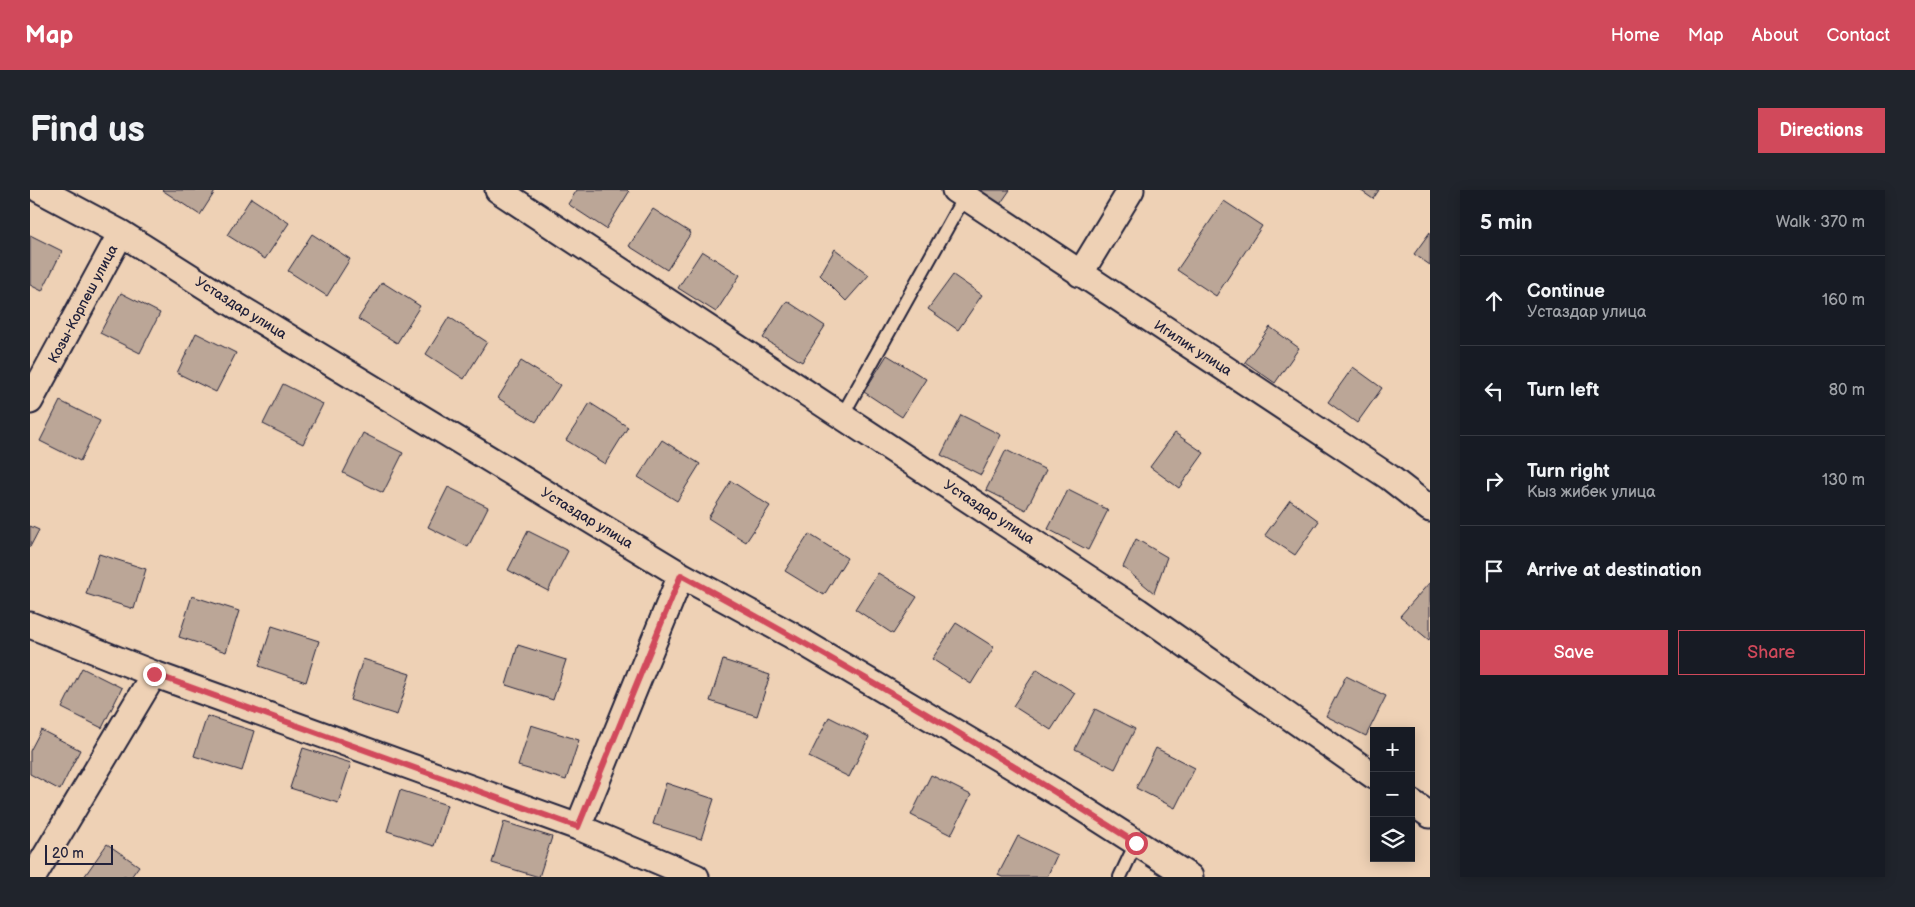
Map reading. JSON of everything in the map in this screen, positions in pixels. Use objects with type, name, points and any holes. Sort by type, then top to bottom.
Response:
[{"type":"street","name":"Устаздар улица","points":[[40,190],[121,233],[681,575],[792,635],[1071,801],[1190,877]]},
{"type":"street","name":"Устаздар улица","points":[[498,190],[1138,611],[1370,773]]},
{"type":"street","points":[[1080,274],[1131,190]]},
{"type":"street","name":"Игилик улица","points":[[959,194],[1389,477],[1430,510]]},
{"type":"street","name":"Козы-Корпеш улица","points":[[30,401],[121,233]]},
{"type":"street","points":[[578,827],[681,575]]},
{"type":"street","points":[[30,625],[154,674],[578,827],[696,877]]},
{"type":"street","points":[[32,877],[154,674]]},
{"type":"street","points":[[1415,805],[1430,815]]},
{"type":"lane","points":[[842,416],[959,194]]},
{"type":"lane","points":[[1120,877],[1136,843]]},
{"type":"building","points":[[162,190],[216,190],[200,215]]},
{"type":"building","points":[[577,190],[627,190],[629,192],[606,229],[568,204]]},
{"type":"building","points":[[967,190],[1010,190],[996,210]]},
{"type":"building","points":[[1360,190],[1379,190],[1373,199]]},
{"type":"building","points":[[251,198],[289,223],[265,259],[227,235]]},
{"type":"building","points":[[1224,201],[1262,226],[1216,296],[1177,270]]},
{"type":"building","points":[[653,209],[691,233],[667,270],[629,246]]},
{"type":"building","points":[[1430,232],[1430,265],[1414,254]]},
{"type":"building","points":[[312,234],[350,259],[327,296],[288,271]]},
{"type":"building","points":[[30,235],[62,251],[42,291],[30,285]]},
{"type":"building","points":[[835,249],[869,275],[846,301],[820,275]]},
{"type":"building","points":[[702,251],[740,275],[716,312],[678,288]]},
{"type":"building","points":[[953,275],[982,295],[958,330],[928,309]]},
{"type":"building","points":[[382,282],[420,306],[397,343],[358,319]]},
{"type":"building","points":[[121,293],[160,313],[140,353],[100,333]]},
{"type":"building","points":[[787,301],[825,326],[802,362],[763,338]]},
{"type":"building","points":[[449,317],[487,342],[464,379],[426,354]]},
{"type":"building","points":[[1270,327],[1299,348],[1275,383],[1245,362]]},
{"type":"building","points":[[196,333],[236,353],[216,392],[177,373]]},
{"type":"building","points":[[887,355],[926,379],[902,417],[864,392]]},
{"type":"building","points":[[521,361],[560,385],[536,422],[498,398]]},
{"type":"building","points":[[1353,367],[1382,388],[1357,423],[1328,402]]},
{"type":"building","points":[[283,384],[323,404],[303,444],[263,424]]},
{"type":"building","points":[[60,401],[100,421],[80,461],[40,441]]},
{"type":"building","points":[[590,403],[628,427],[605,464],[566,440]]},
{"type":"building","points":[[961,415],[1001,435],[981,475],[941,455]]},
{"type":"building","points":[[363,433],[403,453],[383,493],[343,473]]},
{"type":"building","points":[[1175,433],[1204,453],[1179,488],[1150,467]]},
{"type":"building","points":[[662,440],[700,464],[677,501],[638,477]]},
{"type":"building","points":[[1006,450],[1046,470],[1026,510],[986,490]]},
{"type":"building","points":[[731,481],[770,506],[746,542],[708,518]]},
{"type":"building","points":[[448,487],[488,507],[468,547],[428,527]]},
{"type":"building","points":[[1068,490],[1108,510],[1088,550],[1048,529]]},
{"type":"building","points":[[1290,500],[1319,521],[1295,555],[1265,535]]},
{"type":"building","points":[[30,526],[39,530],[30,547]]},
{"type":"building","points":[[528,531],[568,551],[548,591],[508,570]]},
{"type":"building","points":[[809,534],[847,558],[824,595],[785,571]]},
{"type":"building","points":[[1136,539],[1167,557],[1154,593],[1123,567]]},
{"type":"building","points":[[99,554],[146,569],[134,609],[86,594]]},
{"type":"building","points":[[878,573],[917,597],[893,634],[855,609]]},
{"type":"building","points":[[1430,582],[1430,638],[1429,640],[1400,616]]},
{"type":"building","points":[[192,596],[239,611],[226,652],[179,637]]},
{"type":"building","points":[[956,623],[994,647],[971,684],[932,659]]},
{"type":"building","points":[[272,626],[319,641],[306,682],[259,666]]},
{"type":"building","points":[[518,645],[566,660],[553,700],[506,685]]},
{"type":"building","points":[[363,659],[410,674],[397,715],[350,700]]},
{"type":"building","points":[[723,660],[770,675],[757,716],[710,701]]},
{"type":"building","points":[[82,668],[122,688],[102,728],[62,708]]},
{"type":"building","points":[[1037,669],[1075,693],[1051,730],[1013,706]]},
{"type":"building","points":[[1346,676],[1386,696],[1366,736],[1326,716]]},
{"type":"building","points":[[1095,709],[1135,729],[1115,769],[1075,749]]},
{"type":"building","points":[[207,716],[254,731],[242,771],[194,756]]},
{"type":"building","points":[[829,717],[869,737],[849,777],[809,757]]},
{"type":"building","points":[[531,725],[579,740],[566,780],[518,766]]},
{"type":"building","points":[[41,730],[80,750],[60,790],[30,774],[30,751]]},
{"type":"building","points":[[303,748],[351,763],[338,803],[290,788]]},
{"type":"building","points":[[1156,748],[1195,768],[1175,808],[1136,788]]},
{"type":"building","points":[[931,775],[971,795],[951,835],[911,815]]},
{"type":"building","points":[[666,783],[714,799],[701,839],[653,824]]},
{"type":"building","points":[[400,790],[447,805],[434,846],[387,831]]},
{"type":"building","points":[[504,822],[552,837],[539,877],[492,863]]},
{"type":"building","points":[[1018,836],[1057,855],[1047,877],[1002,877],[998,875]]},
{"type":"building","points":[[107,844],[139,866],[131,877],[84,877]]},
{"type":"route","points":[[154,674],[578,827],[681,575],[792,635],[1071,801],[1136,843]]}]
